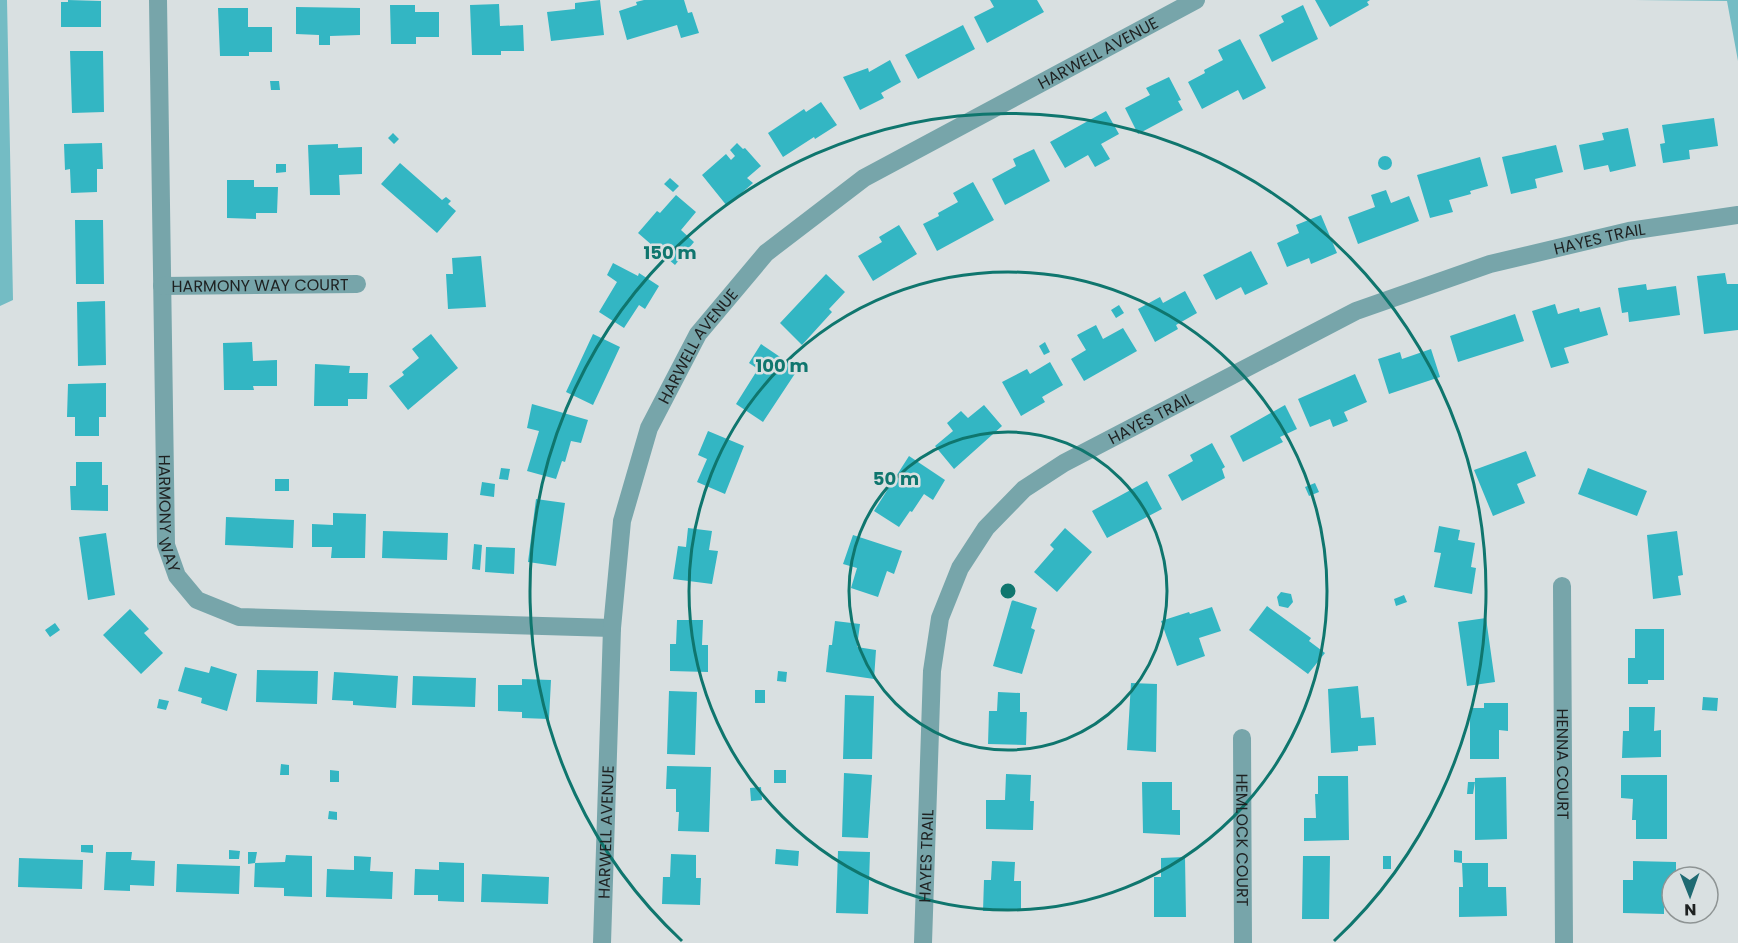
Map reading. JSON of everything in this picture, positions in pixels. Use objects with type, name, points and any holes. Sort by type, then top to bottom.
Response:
[{"type":"street","name":"HARMONY WAY","points":[[158,0],[166,545],[177,576],[197,600],[239,617],[612,628]]},
{"type":"street","name":"HARWELL AVENUE","points":[[602,943],[612,628],[622,521],[649,428],[698,334],[766,253],[864,178],[1196,0]]},
{"type":"street","name":"HAYES TRAIL","points":[[923,943],[932,671],[940,618],[960,568],[986,528],[1024,489],[1064,463],[1356,312],[1490,264],[1629,231],[1738,215]]},
{"type":"street","name":"HARMONY WAY COURT","points":[[162,286],[357,284]]},
{"type":"street","name":"HENNA COURT","points":[[1562,586],[1564,943]]},
{"type":"street","name":"HEMLOCK COURT","points":[[1242,738],[1243,943]]},
{"type":"shaded area","points":[[0,0],[7,0],[13,300],[0,306]]},
{"type":"shaded area","points":[[1635,0],[1738,0],[1738,61],[1727,1]]},
{"type":"building","points":[[68,0],[101,1],[101,27],[61,27],[61,2],[68,2]]},
{"type":"building","points":[[600,0],[604,35],[551,41],[547,12],[575,9],[575,3]]},
{"type":"building","points":[[644,0],[684,0],[688,13],[692,12],[699,33],[681,38],[677,25],[627,40],[619,11]]},
{"type":"building","points":[[990,0],[1037,0],[1044,12],[987,43],[974,17],[994,7]]},
{"type":"building","points":[[1315,0],[1370,0],[1367,2],[1369,5],[1330,27]]},
{"type":"building","points":[[499,4],[500,26],[523,25],[524,51],[501,51],[501,55],[472,55],[470,5]]},
{"type":"building","points":[[390,5],[415,5],[415,12],[439,12],[439,37],[416,37],[416,44],[391,44]]},
{"type":"building","points":[[1303,5],[1318,39],[1272,62],[1259,35],[1284,22],[1281,16]]},
{"type":"building","points":[[296,7],[360,8],[360,35],[330,36],[330,45],[319,45],[319,35],[296,34]]},
{"type":"building","points":[[218,8],[248,8],[248,27],[272,27],[272,52],[249,52],[249,56],[220,56]]},
{"type":"building","points":[[963,25],[975,49],[918,79],[905,55]]},
{"type":"building","points":[[1240,39],[1266,88],[1243,100],[1238,90],[1202,109],[1188,82],[1223,60],[1218,50]]},
{"type":"building","points":[[70,51],[103,51],[104,112],[72,113]]},
{"type":"building","points":[[890,60],[901,82],[881,93],[884,98],[860,110],[843,77],[868,68],[869,72]]},
{"type":"building","points":[[1169,77],[1181,100],[1178,101],[1183,110],[1138,134],[1125,108],[1150,95],[1146,88]]},
{"type":"building","points":[[270,81],[279,81],[280,90],[271,90]]},
{"type":"building","points":[[821,102],[837,125],[783,157],[768,133],[804,109],[806,112]]},
{"type":"building","points":[[1106,111],[1119,134],[1101,144],[1110,159],[1095,167],[1088,155],[1065,168],[1050,142]]},
{"type":"building","points":[[1714,118],[1718,146],[1689,150],[1690,159],[1663,163],[1660,144],[1665,143],[1662,125]]},
{"type":"building","points":[[1628,128],[1636,166],[1610,172],[1608,165],[1584,170],[1579,145],[1604,140],[1602,133]]},
{"type":"building","points":[[393,133],[399,139],[394,144],[388,138]]},
{"type":"building","points":[[102,143],[103,169],[97,169],[97,192],[71,193],[70,169],[65,170],[64,144]]},
{"type":"building","points":[[737,143],[743,149],[745,148],[761,166],[747,178],[753,183],[727,206],[702,175],[726,154],[731,160],[735,156],[730,150]]},
{"type":"building","points":[[338,144],[338,148],[362,147],[362,174],[339,175],[340,195],[310,195],[308,145]]},
{"type":"building","points":[[1556,145],[1563,172],[1535,179],[1537,188],[1511,194],[1502,157]]},
{"type":"building","points":[[1034,149],[1050,181],[1005,205],[992,179],[1016,166],[1013,159]]},
{"type":"building","points":[[1382,156],[1388,156],[1392,163],[1388,170],[1382,170],[1378,166],[1378,160]]},
{"type":"building","points":[[1480,157],[1488,186],[1449,200],[1453,212],[1430,218],[1417,175]]},
{"type":"building","points":[[400,163],[442,200],[446,197],[451,201],[448,204],[456,211],[437,233],[381,184]]},
{"type":"building","points":[[276,164],[286,164],[286,172],[276,173]]},
{"type":"building","points":[[670,178],[679,186],[673,192],[664,184]]},
{"type":"building","points":[[227,180],[254,180],[254,187],[278,187],[277,213],[256,213],[256,219],[227,218]]},
{"type":"building","points":[[973,182],[994,220],[937,251],[923,224],[958,202],[953,193]]},
{"type":"building","points":[[1386,190],[1391,203],[1409,196],[1419,221],[1358,244],[1348,217],[1375,207],[1371,195]]},
{"type":"building","points":[[676,195],[696,212],[681,230],[694,242],[675,265],[638,233],[657,211],[660,213]]},
{"type":"building","points":[[1321,215],[1337,253],[1311,264],[1309,258],[1287,267],[1277,243],[1299,233],[1296,225]]},
{"type":"building","points":[[75,220],[103,220],[104,284],[76,284]]},
{"type":"building","points":[[899,225],[917,254],[873,281],[858,256],[882,242],[879,237]]},
{"type":"building","points":[[1251,251],[1268,284],[1245,295],[1241,287],[1216,300],[1203,275]]},
{"type":"building","points":[[481,256],[486,307],[448,309],[446,274],[453,274],[452,258]]},
{"type":"building","points":[[613,263],[638,276],[639,273],[659,286],[645,309],[639,305],[624,328],[599,312],[617,282],[607,275]]},
{"type":"building","points":[[1725,273],[1727,284],[1738,284],[1738,330],[1704,334],[1697,276]]},
{"type":"building","points":[[826,274],[845,292],[829,309],[832,312],[802,345],[780,323]]},
{"type":"building","points":[[1646,284],[1647,290],[1676,286],[1680,315],[1629,322],[1628,312],[1622,313],[1618,288]]},
{"type":"building","points":[[1185,291],[1197,313],[1176,325],[1178,329],[1155,342],[1138,309],[1160,297],[1163,303]]},
{"type":"building","points":[[105,301],[106,365],[78,366],[77,302]]},
{"type":"building","points":[[1555,304],[1558,314],[1579,308],[1580,312],[1600,307],[1608,335],[1564,348],[1569,363],[1551,368],[1532,311]]},
{"type":"building","points":[[1119,305],[1124,313],[1116,318],[1111,310]]},
{"type":"building","points":[[1515,314],[1524,341],[1458,362],[1450,336]]},
{"type":"building","points":[[1096,325],[1103,339],[1123,328],[1137,351],[1084,381],[1071,359],[1086,350],[1077,335]]},
{"type":"building","points":[[431,334],[458,368],[408,410],[389,386],[404,375],[402,372],[419,358],[412,349]]},
{"type":"building","points":[[593,334],[620,347],[593,405],[566,392]]},
{"type":"building","points":[[252,342],[253,361],[277,360],[277,386],[253,386],[254,390],[224,390],[223,343]]},
{"type":"building","points":[[1045,342],[1050,352],[1044,355],[1039,346]]},
{"type":"building","points":[[761,344],[798,369],[763,422],[736,404],[758,369],[749,363]]},
{"type":"building","points":[[1431,349],[1440,377],[1389,394],[1378,359],[1400,352],[1402,359]]},
{"type":"building","points":[[1050,362],[1063,385],[1042,397],[1045,402],[1021,416],[1002,382],[1027,369],[1030,374]]},
{"type":"building","points":[[315,364],[350,366],[349,373],[368,373],[367,399],[348,399],[348,406],[314,406]]},
{"type":"building","points":[[1355,374],[1367,402],[1344,412],[1348,421],[1333,427],[1330,419],[1310,427],[1298,399]]},
{"type":"building","points":[[106,383],[106,417],[99,417],[99,436],[75,436],[75,417],[67,417],[68,384]]},
{"type":"building","points":[[532,404],[588,420],[581,443],[571,441],[565,462],[562,461],[556,479],[527,471],[539,431],[527,428]]},
{"type":"building","points":[[984,405],[1002,426],[954,469],[935,446],[953,431],[947,423],[961,411],[968,418]]},
{"type":"building","points":[[1285,405],[1297,429],[1280,437],[1283,442],[1243,462],[1230,436]]},
{"type":"building","points":[[708,431],[744,446],[725,494],[697,482],[707,459],[698,455]]},
{"type":"building","points":[[1212,443],[1225,467],[1222,469],[1225,478],[1182,501],[1168,475],[1193,461],[1190,455]]},
{"type":"building","points":[[1526,451],[1536,476],[1517,484],[1525,503],[1493,516],[1474,470]]},
{"type":"building","points":[[909,456],[945,480],[933,500],[924,494],[899,527],[874,511]]},
{"type":"building","points":[[76,462],[102,462],[102,485],[108,485],[108,511],[71,510],[70,486],[76,486]]},
{"type":"building","points":[[501,468],[510,469],[508,480],[499,479]]},
{"type":"building","points":[[1588,468],[1647,491],[1637,516],[1578,494]]},
{"type":"building","points":[[275,479],[289,479],[289,491],[275,491]]},
{"type":"building","points":[[1147,481],[1162,509],[1107,538],[1092,511]]},
{"type":"building","points":[[482,482],[495,484],[494,497],[480,495]]},
{"type":"building","points":[[1315,483],[1319,492],[1309,496],[1305,487]]},
{"type":"building","points":[[536,499],[565,503],[556,566],[528,562]]},
{"type":"building","points":[[333,513],[366,514],[365,558],[331,558],[332,547],[312,547],[312,524],[333,525]]},
{"type":"building","points":[[226,517],[294,520],[293,548],[225,545]]},
{"type":"building","points":[[1439,526],[1460,530],[1458,540],[1475,543],[1471,567],[1476,568],[1472,594],[1434,587],[1441,553],[1434,552]]},
{"type":"building","points":[[688,528],[712,531],[709,550],[718,551],[712,584],[673,579],[678,546],[686,547]]},
{"type":"building","points":[[1065,528],[1092,552],[1057,592],[1034,572],[1054,549],[1050,545]]},
{"type":"building","points":[[383,531],[448,533],[447,560],[382,558]]},
{"type":"building","points":[[1677,531],[1683,575],[1678,576],[1681,595],[1653,599],[1647,535]]},
{"type":"building","points":[[106,533],[115,595],[88,600],[79,537]]},
{"type":"building","points":[[853,535],[902,551],[894,574],[887,571],[878,597],[851,588],[857,568],[843,564]]},
{"type":"building","points":[[474,544],[482,545],[480,570],[472,569]]},
{"type":"building","points":[[486,547],[515,548],[514,574],[485,572]]},
{"type":"building","points":[[1281,592],[1291,594],[1293,602],[1288,608],[1279,606],[1277,597]]},
{"type":"building","points":[[1404,595],[1407,602],[1396,606],[1394,599]]},
{"type":"building","points":[[1012,600],[1037,608],[1031,628],[1035,630],[1022,674],[993,666]]},
{"type":"building","points":[[1267,606],[1311,638],[1309,641],[1325,653],[1308,674],[1249,630]]},
{"type":"building","points":[[1212,607],[1221,631],[1199,638],[1205,656],[1177,666],[1161,621]]},
{"type":"building","points":[[130,609],[149,629],[144,633],[163,653],[141,674],[103,635]]},
{"type":"building","points":[[1486,618],[1495,682],[1467,686],[1458,622]]},
{"type":"building","points":[[677,620],[703,620],[702,645],[708,645],[708,672],[670,671],[670,644],[676,644]]},
{"type":"building","points":[[835,621],[860,624],[857,647],[876,650],[874,679],[826,672]]},
{"type":"building","points":[[55,623],[60,630],[50,637],[45,630]]},
{"type":"building","points":[[1635,629],[1664,629],[1664,680],[1648,680],[1648,684],[1628,684],[1628,658],[1635,658]]},
{"type":"building","points":[[211,666],[237,674],[227,711],[201,703],[202,698],[178,691],[185,667],[209,673]]},
{"type":"building","points":[[257,670],[318,671],[317,704],[256,702]]},
{"type":"building","points":[[778,671],[787,672],[786,682],[777,681]]},
{"type":"building","points":[[334,672],[398,676],[396,708],[353,705],[353,701],[332,700]]},
{"type":"building","points":[[413,676],[476,678],[475,707],[412,705]]},
{"type":"building","points":[[522,679],[551,680],[549,719],[522,718],[522,712],[498,711],[498,685],[522,685]]},
{"type":"building","points":[[1131,683],[1157,684],[1156,752],[1127,750]]},
{"type":"building","points":[[1358,686],[1361,718],[1374,717],[1376,745],[1358,746],[1358,751],[1331,753],[1328,689]]},
{"type":"building","points":[[755,690],[765,690],[765,703],[755,703]]},
{"type":"building","points":[[669,691],[697,692],[695,755],[667,754]]},
{"type":"building","points":[[998,692],[1020,693],[1020,712],[1027,712],[1026,745],[988,744],[989,711],[997,711]]},
{"type":"building","points":[[845,695],[874,696],[872,759],[843,759]]},
{"type":"building","points":[[1703,697],[1718,698],[1717,711],[1702,710]]},
{"type":"building","points":[[159,699],[169,701],[166,710],[157,708]]},
{"type":"building","points":[[1484,703],[1508,703],[1508,731],[1499,730],[1499,759],[1470,759],[1470,708],[1484,708]]},
{"type":"building","points":[[1629,707],[1655,707],[1654,731],[1661,730],[1661,757],[1622,758],[1623,731],[1629,731]]},
{"type":"building","points":[[281,764],[289,765],[289,775],[280,775]]},
{"type":"building","points":[[667,766],[711,767],[709,832],[678,831],[679,812],[676,812],[676,789],[666,789]]},
{"type":"building","points":[[330,770],[339,771],[339,782],[330,782]]},
{"type":"building","points":[[774,770],[786,770],[786,783],[774,783]]},
{"type":"building","points":[[844,773],[872,775],[868,838],[842,837]]},
{"type":"building","points":[[1006,774],[1031,775],[1030,801],[1034,801],[1033,830],[986,829],[986,800],[1005,800]]},
{"type":"building","points":[[1621,775],[1667,775],[1667,839],[1636,839],[1636,820],[1632,820],[1633,799],[1621,798]]},
{"type":"building","points":[[1318,776],[1348,776],[1349,840],[1304,841],[1304,818],[1316,818],[1315,794],[1318,794]]},
{"type":"building","points":[[1506,777],[1507,839],[1475,840],[1475,778]]},
{"type":"building","points":[[1142,782],[1172,782],[1172,810],[1180,810],[1180,835],[1143,833]]},
{"type":"building","points":[[1468,782],[1475,782],[1473,794],[1467,794]]},
{"type":"building","points":[[761,787],[762,800],[751,801],[750,788]]},
{"type":"building","points":[[329,811],[337,812],[337,820],[328,819]]},
{"type":"building","points":[[81,845],[93,845],[93,853],[81,852]]},
{"type":"building","points":[[776,849],[799,851],[798,866],[775,864]]},
{"type":"building","points":[[229,850],[240,851],[239,859],[229,859]]},
{"type":"building","points":[[1454,850],[1462,851],[1462,863],[1454,862]]},
{"type":"building","points":[[838,851],[870,852],[868,914],[836,913]]},
{"type":"building","points":[[106,852],[132,852],[131,860],[155,861],[154,886],[130,885],[130,891],[104,890]]},
{"type":"building","points":[[248,852],[257,852],[255,863],[248,864]]},
{"type":"building","points":[[671,854],[696,855],[696,878],[701,878],[700,905],[662,904],[663,877],[670,877]]},
{"type":"building","points":[[286,855],[312,856],[312,897],[284,896],[284,888],[254,887],[255,863],[285,862]]},
{"type":"building","points":[[354,856],[371,857],[370,871],[393,872],[392,899],[326,897],[327,869],[354,870]]},
{"type":"building","points":[[1303,856],[1330,856],[1329,919],[1302,919]]},
{"type":"building","points":[[1383,856],[1391,856],[1391,869],[1383,869]]},
{"type":"building","points":[[1185,857],[1186,917],[1154,917],[1154,877],[1161,877],[1161,858]]},
{"type":"building","points":[[19,858],[83,860],[82,889],[18,887]]},
{"type":"building","points":[[992,861],[1015,862],[1014,881],[1021,881],[1021,911],[983,911],[984,880],[991,880]]},
{"type":"building","points":[[1633,861],[1676,862],[1676,865],[1660,865],[1660,914],[1623,913],[1623,880],[1633,880]]},
{"type":"building","points":[[439,862],[464,863],[464,902],[438,901],[438,895],[414,895],[415,869],[439,870]]},
{"type":"building","points":[[1462,863],[1488,863],[1488,887],[1506,887],[1507,916],[1459,917],[1459,887],[1463,887]]},
{"type":"building","points":[[177,864],[240,866],[239,894],[176,892]]},
{"type":"building","points":[[482,874],[549,877],[548,904],[481,902]]}]
